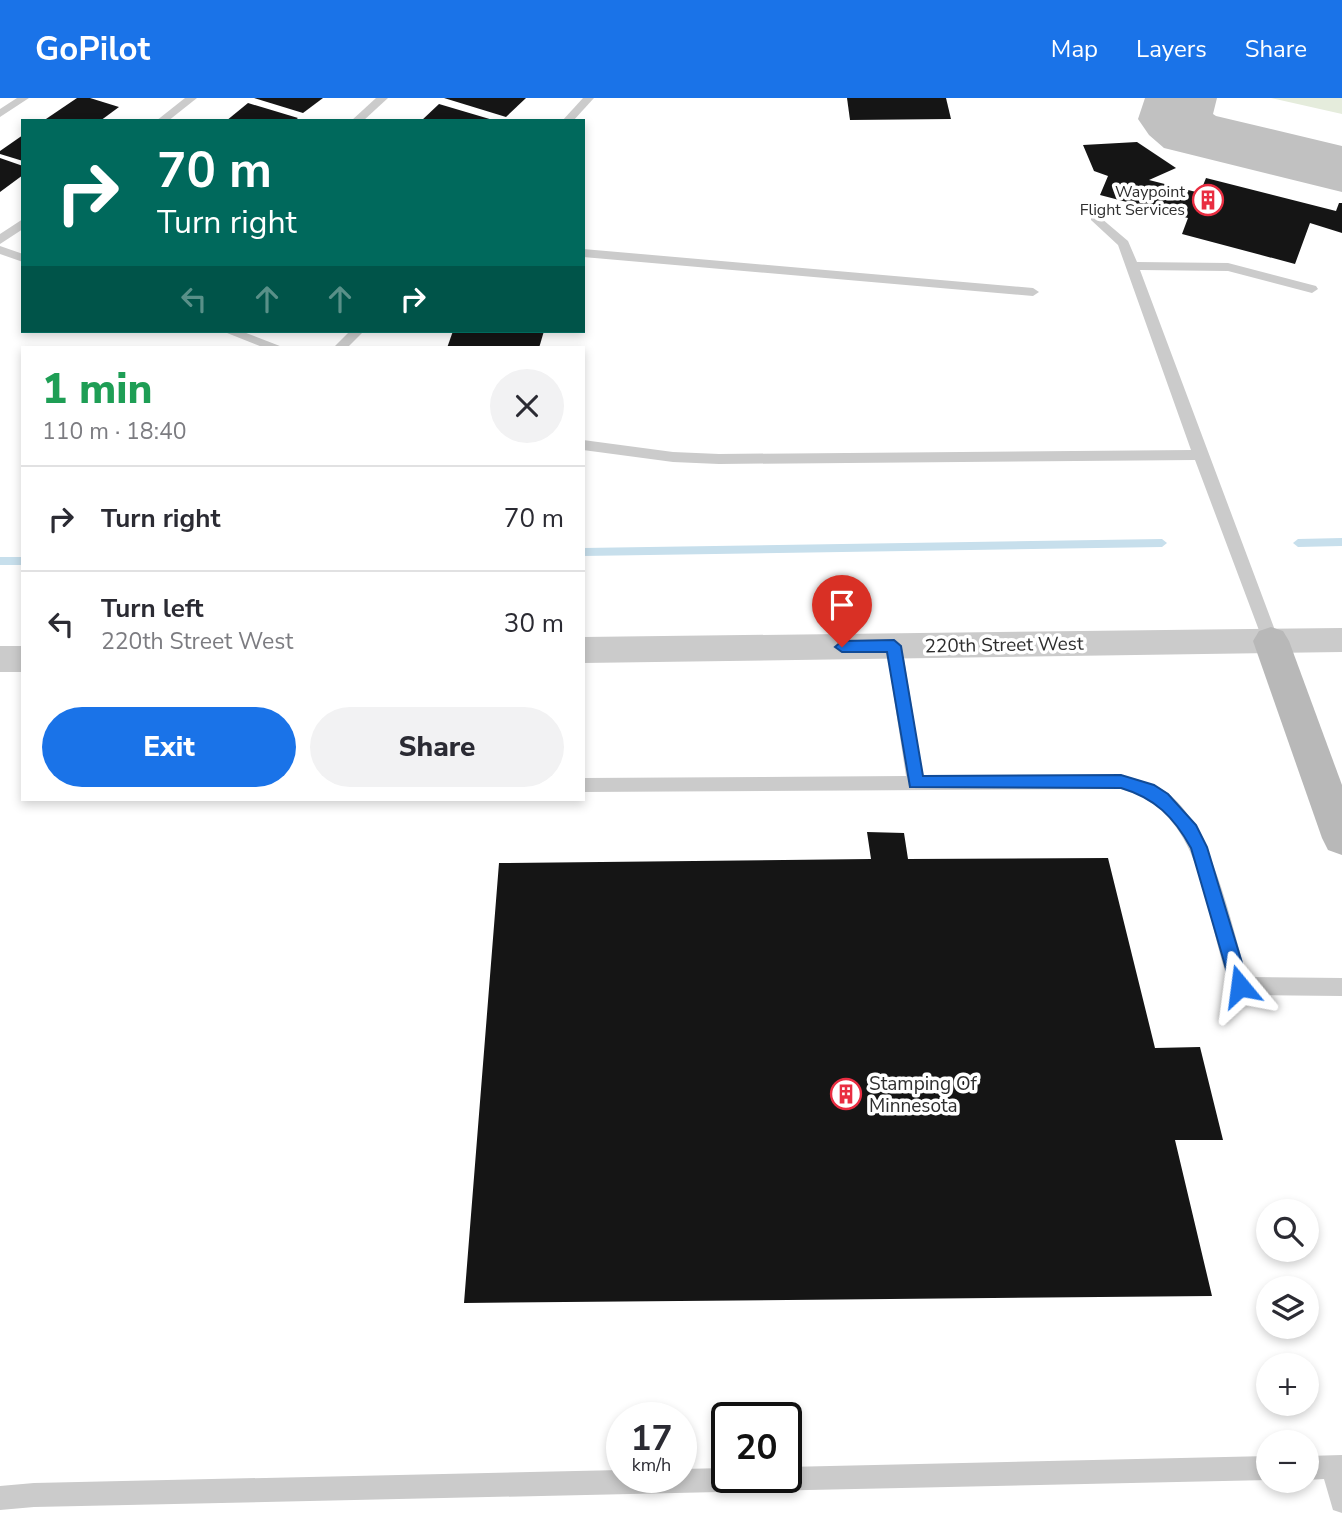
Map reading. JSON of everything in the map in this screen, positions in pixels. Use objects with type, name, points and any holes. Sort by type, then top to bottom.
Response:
[{"type":"street","name":"220th Street West","points":[[585,650],[1342,640]]},
{"type":"street","points":[[1271,641],[1342,838]]},
{"type":"street","points":[[0,659],[21,659]]},
{"type":"lane","points":[[0,114],[24,98]]},
{"type":"lane","points":[[164,119],[192,98]]},
{"type":"lane","points":[[358,119],[383,98]]},
{"type":"lane","points":[[568,119],[589,98]]},
{"type":"lane","points":[[1095,217],[1125,244],[1200,455],[1271,641]]},
{"type":"lane","points":[[0,240],[21,224]]},
{"type":"lane","points":[[0,250],[21,257]]},
{"type":"lane","points":[[585,253],[1033,292]]},
{"type":"lane","points":[[1133,266],[1228,267],[1312,289]]},
{"type":"lane","points":[[235,333],[272,346]]},
{"type":"lane","points":[[341,346],[355,333]]},
{"type":"lane","points":[[585,445],[673,457],[719,459],[1200,455]]},
{"type":"lane","points":[[894,646],[916,783]]},
{"type":"lane","points":[[585,785],[1121,782],[1149,790],[1174,810],[1199,847],[1240,986],[1342,987]]},
{"type":"lane","points":[[1319,1468],[1337,1467],[1342,1501]]},
{"type":"lane","points":[[0,1498],[48,1494],[1256,1468]]},
{"type":"green space","points":[[1271,98],[1342,98],[1342,114]]},
{"type":"building","points":[[77,98],[90,98],[119,107],[103,119],[46,119]]},
{"type":"building","points":[[254,98],[323,98],[303,113]]},
{"type":"building","points":[[444,98],[526,98],[506,117]]},
{"type":"building","points":[[847,98],[946,98],[951,119],[850,120]]},
{"type":"building","points":[[248,103],[298,118],[297,119],[228,119]]},
{"type":"building","points":[[439,104],[490,119],[423,119]]},
{"type":"building","points":[[21,136],[21,160],[0,154],[0,151]]},
{"type":"building","name":"Waypoint Flight Services","points":[[1137,142],[1176,168],[1149,180],[1200,193],[1206,178],[1336,211],[1339,203],[1342,203],[1342,233],[1310,223],[1295,264],[1182,234],[1188,218],[1100,195],[1108,176],[1094,171],[1083,145]]},
{"type":"building","points":[[0,158],[21,165],[21,176],[0,192]]},
{"type":"building","points":[[452,333],[543,333],[540,346],[448,346]]},
{"type":"building","name":"Stamping Of Minnesota","points":[[867,832],[904,833],[908,859],[1108,858],[1155,1048],[1200,1047],[1223,1140],[1175,1140],[1212,1296],[464,1303],[499,863],[871,859]]},
{"type":"waterway","points":[[1298,543],[1342,542]]},
{"type":"waterway","points":[[585,552],[1162,543]]},
{"type":"waterway","points":[[0,561],[21,561]]},
{"type":"taxiway","points":[[1181,98],[1175,119],[1190,132],[1342,169]]},
{"type":"place","name":"Waypoint Flight Services","points":[[1208,200]]},
{"type":"place","name":"Stamping Of Minnesota","points":[[846,1094]]},
{"type":"route","points":[[842,647],[894,646],[916,783],[1121,782],[1149,790],[1162,799],[1190,830],[1199,847],[1240,986]]}]
